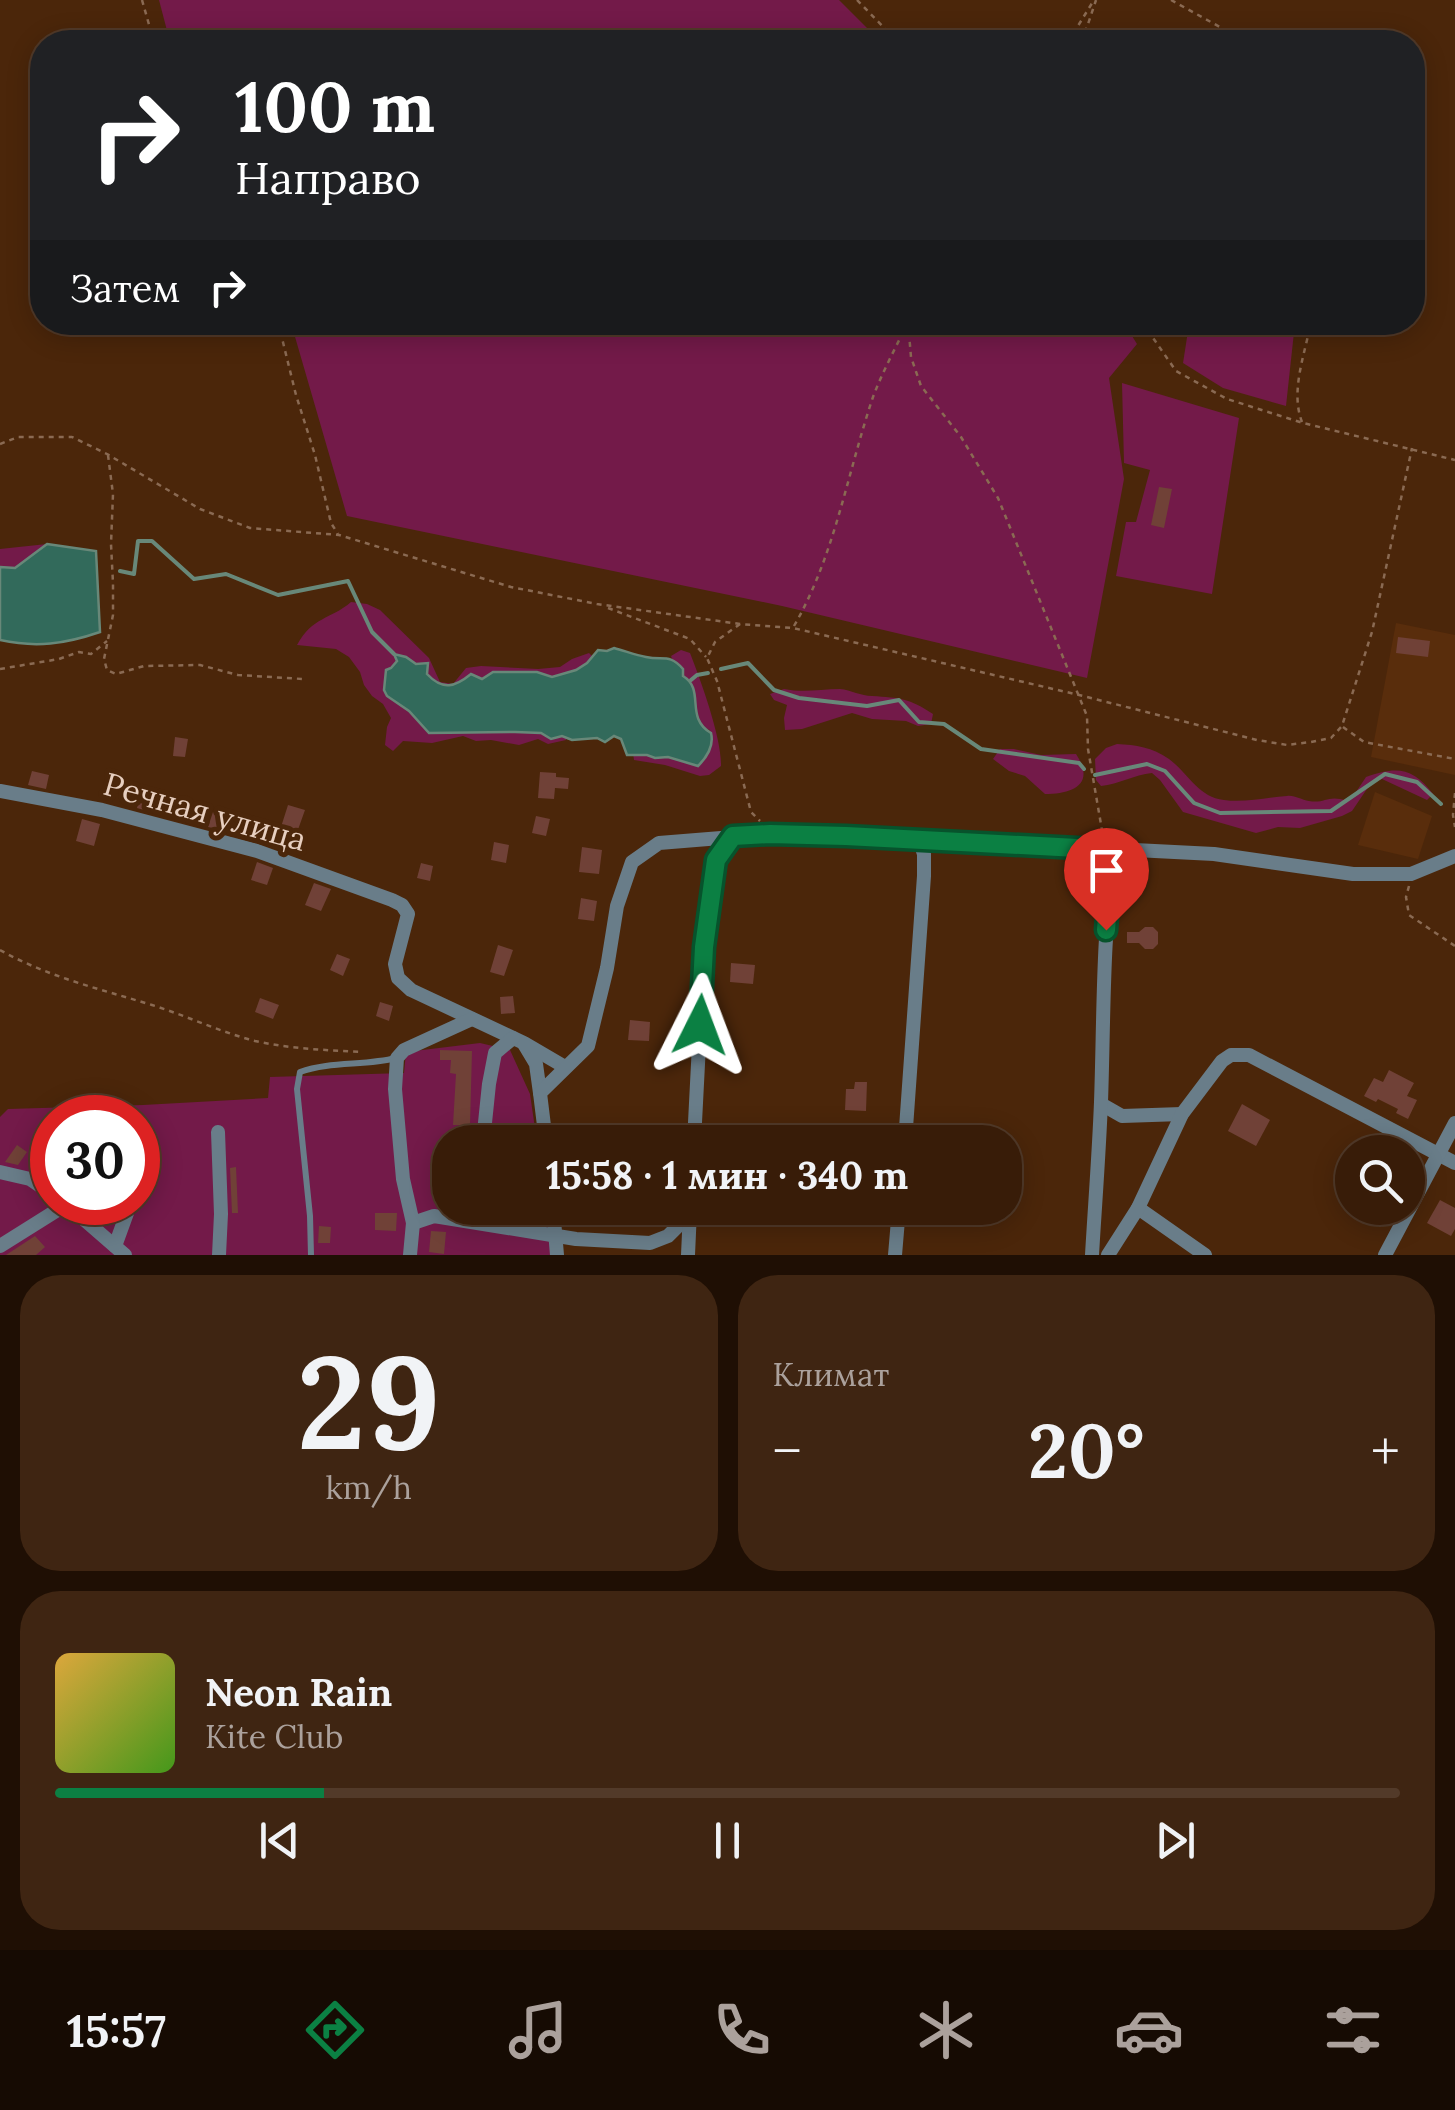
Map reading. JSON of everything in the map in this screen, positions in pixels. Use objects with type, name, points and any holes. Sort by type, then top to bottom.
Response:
[{"type":"street","name":"Речная улица","points":[[0,791],[102,810],[257,850],[392,900],[408,914],[395,964],[398,978],[410,990],[472,1019]]},
{"type":"street","points":[[540,1093],[588,1046],[607,968],[616,906],[632,862],[659,843],[770,834],[919,839],[1214,854],[1353,874],[1411,874],[1455,856]]},
{"type":"street","points":[[695,1125],[704,947],[716,860],[733,836]]},
{"type":"street","points":[[906,1125],[924,876],[919,839]]},
{"type":"street","points":[[1092,1255],[1104,968],[1115,850]]},
{"type":"street","points":[[410,1255],[413,1222],[402,1179],[395,1088],[397,1058],[404,1050],[472,1019],[564,1067]]},
{"type":"street","points":[[518,1041],[536,1064],[544,1125]]},
{"type":"street","points":[[485,1125],[495,1053],[518,1041]]},
{"type":"street","points":[[1108,1255],[1138,1208],[1182,1114],[1222,1061],[1232,1054],[1249,1055],[1455,1163]]},
{"type":"street","points":[[1100,1104],[1122,1116],[1182,1114]]},
{"type":"street","points":[[1385,1255],[1455,1123]]},
{"type":"street","points":[[218,1132],[219,1255]]},
{"type":"street","points":[[0,1172],[30,1179]]},
{"type":"street","points":[[1138,1208],[1206,1255]]},
{"type":"street","points":[[413,1222],[432,1217]]},
{"type":"street","points":[[0,1246],[32,1225]]},
{"type":"street","points":[[91,1225],[120,1250],[126,1225]]},
{"type":"street","points":[[516,1225],[556,1235],[650,1243],[668,1236],[679,1225]]},
{"type":"street","points":[[555,1225],[557,1255]]},
{"type":"street","points":[[688,1255],[689,1225]]},
{"type":"street","points":[[895,1255],[898,1225]]},
{"type":"lane","points":[[311,1255],[297,1089],[300,1072],[397,1058]]},
{"type":"path","points":[[142,0],[151,30]]},
{"type":"path","points":[[857,0],[886,30]]},
{"type":"path","points":[[1076,30],[1095,0]]},
{"type":"path","points":[[1086,30],[1095,0]]},
{"type":"path","points":[[1171,0],[1225,30]]},
{"type":"path","points":[[281,335],[331,522],[339,535]]},
{"type":"path","points":[[793,628],[811,597],[828,552],[874,394],[901,335]]},
{"type":"path","points":[[908,335],[910,356],[921,386],[961,437],[998,498],[1079,695],[1087,716],[1088,748],[1104,840],[1115,850]]},
{"type":"path","points":[[1151,335],[1176,370],[1227,399],[1302,423],[1455,460]]},
{"type":"path","points":[[1302,423],[1296,392],[1308,335]]},
{"type":"path","points":[[0,444],[18,437],[72,437],[200,509],[250,528],[339,535],[511,588],[597,604],[793,628],[1287,745],[1331,738],[1342,726],[1372,632],[1412,448]]},
{"type":"path","points":[[108,454],[113,514],[112,615],[104,659],[108,670],[116,674],[144,666],[200,665],[238,675],[303,679]]},
{"type":"path","points":[[597,604],[690,639],[707,658],[717,681],[751,812],[770,834]]},
{"type":"path","points":[[707,658],[716,642],[740,624]]},
{"type":"path","points":[[0,668],[79,652],[92,654],[108,640]]},
{"type":"path","points":[[1342,726],[1364,742],[1455,760]]},
{"type":"path","points":[[1455,792],[1455,827]]},
{"type":"path","points":[[1411,874],[1406,897],[1409,915],[1455,946]]},
{"type":"path","points":[[0,950],[58,977],[252,1040],[297,1049],[372,1052]]},
{"type":"shaded area","points":[[159,0],[839,0],[869,30],[167,30]]},
{"type":"shaded area","points":[[294,335],[1131,335],[1137,344],[1109,378],[1124,479],[1087,678],[782,606],[347,516]]},
{"type":"shaded area","points":[[1187,335],[1294,335],[1286,406],[1223,388],[1183,363]]},
{"type":"shaded area","points":[[1122,383],[1239,418],[1212,594],[1116,576],[1126,522],[1136,522],[1150,470],[1124,463]]},
{"type":"shaded area","points":[[47,544],[15,568],[0,573],[0,549]]},
{"type":"shaded area","points":[[351,602],[380,610],[429,658],[440,682],[453,684],[466,668],[560,667],[589,653],[594,658],[587,668],[559,680],[532,676],[502,681],[494,676],[482,685],[470,682],[440,691],[421,688],[413,667],[401,666],[390,675],[396,696],[407,689],[429,709],[462,722],[461,728],[467,731],[517,729],[567,734],[566,740],[548,744],[538,739],[519,745],[463,736],[432,743],[403,741],[393,751],[385,745],[391,718],[364,685],[349,657],[336,649],[297,645],[316,623]]},
{"type":"shaded area","points":[[1396,623],[1455,635],[1455,775],[1371,757]]},
{"type":"shaded area","points":[[681,650],[690,653],[718,741],[721,766],[709,775],[634,760],[633,753],[711,740],[710,730],[698,726],[671,656]]},
{"type":"shaded area","points":[[784,689],[840,689],[904,700],[933,714],[931,724],[918,726],[852,713],[802,729],[785,730],[787,705],[770,694]]},
{"type":"shaded area","points":[[1117,744],[1144,747],[1163,755],[1200,789],[1224,800],[1290,796],[1314,802],[1335,798],[1347,801],[1366,777],[1395,770],[1418,778],[1433,794],[1427,800],[1382,779],[1371,783],[1352,811],[1342,816],[1300,828],[1278,827],[1256,833],[1183,812],[1152,773],[1101,786],[1096,780],[1095,759]]},
{"type":"shaded area","points":[[1000,749],[1041,755],[1076,754],[1082,764],[1082,780],[1072,789],[1045,794],[1025,776],[1009,771],[993,759]]},
{"type":"shaded area","points":[[1375,792],[1432,816],[1418,859],[1358,845]]},
{"type":"shaded area","points":[[480,1043],[510,1050],[530,1094],[535,1125],[432,1125],[432,1225],[549,1225],[550,1255],[0,1255],[0,1117],[8,1109],[30,1108],[30,1225],[160,1225],[160,1104],[268,1098],[270,1077],[404,1073],[406,1052]]},
{"type":"water","points":[[47,544],[96,551],[100,632],[50,644],[0,640],[0,567],[15,568]]},
{"type":"water","points":[[614,648],[670,659],[683,669],[683,676],[693,689],[698,719],[711,733],[709,751],[698,766],[668,757],[627,755],[621,739],[614,736],[605,742],[562,736],[551,739],[541,733],[429,733],[384,690],[386,670],[397,661],[394,654],[416,664],[428,663],[427,674],[438,683],[449,685],[471,674],[482,679],[493,672],[537,672],[552,677],[576,670],[598,650]]},
{"type":"building","points":[[1159,487],[1172,489],[1164,528],[1151,525]]},
{"type":"building","points":[[1398,637],[1430,641],[1428,657],[1396,653]]},
{"type":"building","points":[[175,737],[188,739],[185,757],[173,756]]},
{"type":"building","points":[[32,771],[49,775],[46,789],[28,785]]},
{"type":"building","points":[[540,772],[569,778],[568,789],[555,788],[554,799],[538,798]]},
{"type":"building","points":[[142,789],[170,796],[165,816],[137,808]]},
{"type":"building","points":[[288,805],[305,810],[290,852],[279,848]]},
{"type":"building","points":[[213,812],[243,821],[239,833],[208,827]]},
{"type":"building","points":[[536,816],[550,819],[546,836],[532,833]]},
{"type":"building","points":[[82,819],[100,824],[94,846],[76,841]]},
{"type":"building","points":[[494,842],[509,845],[506,863],[491,860]]},
{"type":"building","points":[[582,847],[602,850],[599,874],[579,872]]},
{"type":"building","points":[[257,862],[273,868],[267,885],[251,880]]},
{"type":"building","points":[[421,863],[433,866],[430,881],[417,878]]},
{"type":"building","points":[[314,883],[331,889],[321,911],[305,905]]},
{"type":"building","points":[[581,898],[597,901],[594,921],[578,919]]},
{"type":"building","points":[[1145,927],[1158,932],[1158,944],[1153,949],[1127,943],[1127,932],[1139,932]]},
{"type":"building","points":[[498,945],[513,950],[504,976],[490,972]]},
{"type":"building","points":[[337,954],[350,959],[343,976],[330,970]]},
{"type":"building","points":[[731,963],[755,965],[753,984],[730,982]]},
{"type":"building","points":[[513,996],[515,1013],[501,1014],[500,997]]},
{"type":"building","points":[[260,998],[279,1005],[273,1019],[255,1012]]},
{"type":"building","points":[[380,1002],[393,1006],[389,1021],[376,1016]]},
{"type":"building","points":[[630,1020],[650,1022],[649,1041],[628,1040]]},
{"type":"building","points":[[440,1050],[472,1051],[470,1125],[453,1125],[456,1074],[450,1073],[451,1060],[440,1060]]},
{"type":"building","points":[[1389,1070],[1414,1083],[1407,1096],[1417,1100],[1408,1119],[1396,1113],[1398,1109],[1364,1096],[1374,1078],[1383,1082]]},
{"type":"building","points":[[855,1082],[867,1082],[866,1111],[845,1110],[846,1089],[854,1089]]},
{"type":"building","points":[[1242,1104],[1270,1120],[1256,1146],[1228,1131]]},
{"type":"building","points":[[17,1145],[27,1152],[18,1165],[5,1162]]},
{"type":"building","points":[[236,1167],[238,1213],[232,1213],[230,1168]]},
{"type":"building","points":[[1440,1200],[1455,1208],[1451,1236],[1427,1223]]},
{"type":"building","points":[[375,1213],[397,1213],[396,1231],[375,1230]]},
{"type":"building","points":[[319,1226],[331,1227],[330,1243],[318,1243]]},
{"type":"building","points":[[431,1231],[446,1232],[444,1254],[429,1252]]},
{"type":"building","points":[[35,1236],[45,1247],[36,1255],[6,1255]]},
{"type":"waterway","points":[[120,571],[134,574],[138,541],[152,541],[194,579],[226,574],[278,595],[348,581],[372,632],[394,654]]},
{"type":"waterway","points":[[721,669],[748,663],[774,690],[799,698],[867,706],[899,700],[919,722],[944,724],[981,749],[1079,763],[1084,769]]},
{"type":"waterway","points":[[691,680],[708,673]]},
{"type":"waterway","points":[[1095,775],[1147,764],[1165,771],[1194,803],[1220,813],[1331,811],[1385,774],[1417,782],[1441,804]]},
{"type":"route","points":[[700,1025],[704,947],[716,860],[733,836],[846,836],[1115,850],[1106,930]]}]
